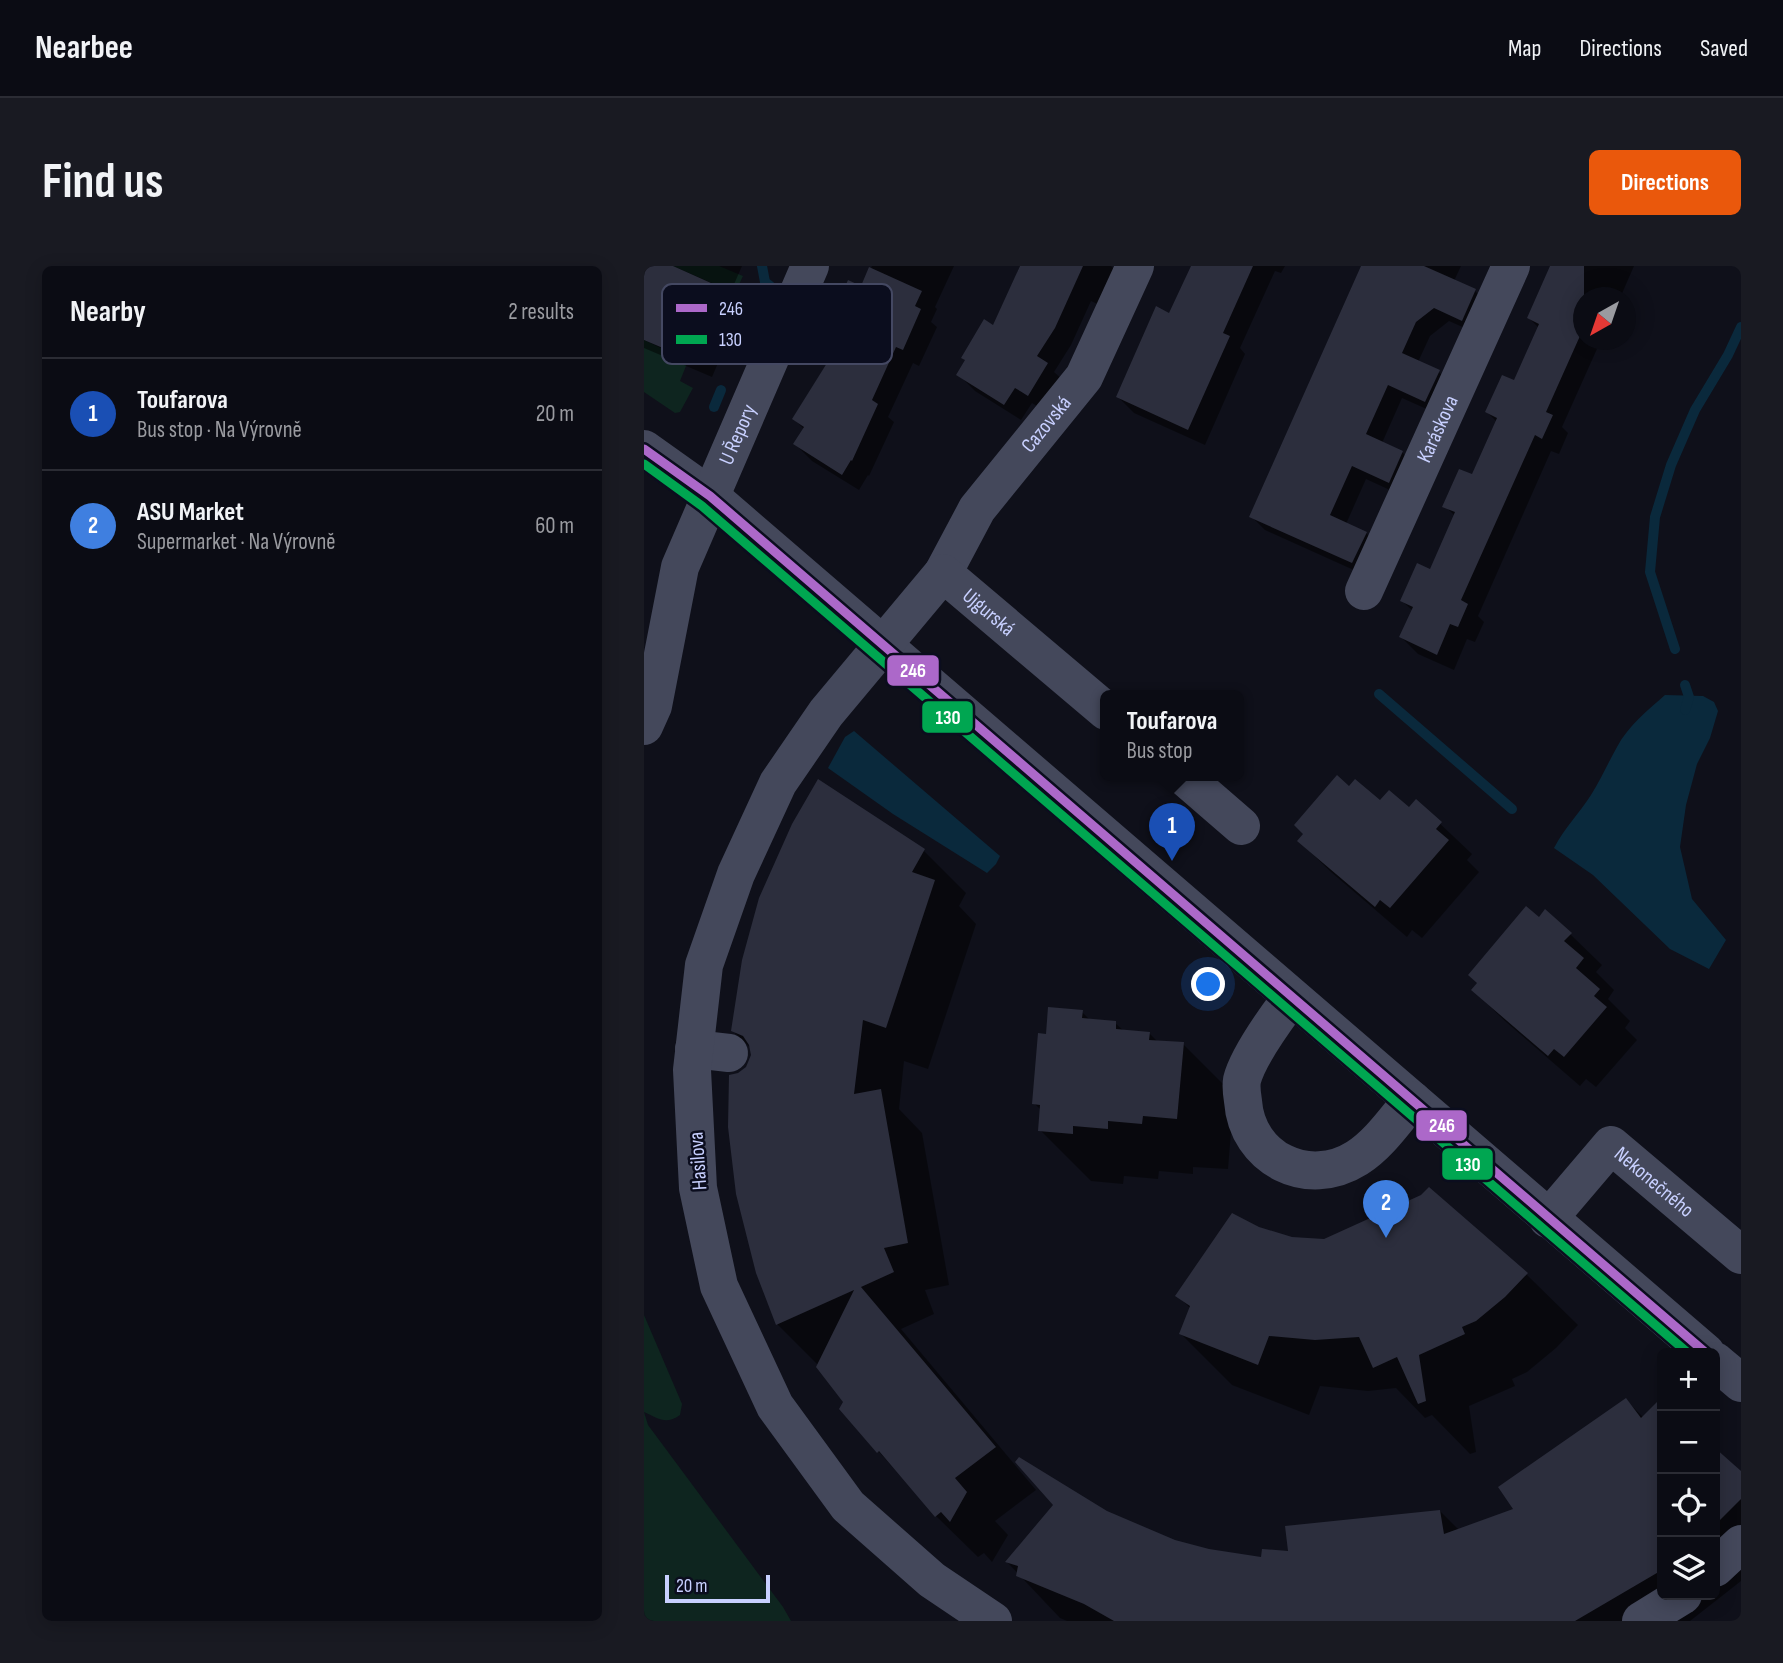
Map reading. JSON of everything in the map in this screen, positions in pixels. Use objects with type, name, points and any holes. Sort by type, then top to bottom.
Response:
[{"type":"street","name":"U Řepory","points":[[802,284],[810,266]]},
{"type":"street","name":"Cazovská","points":[[943,573],[977,509],[1084,377],[1135,266]]},
{"type":"street","name":"Karáskova","points":[[1364,591],[1511,266]]},
{"type":"street","name":"U Řepory","points":[[644,726],[653,706],[681,567],[767,364]]},
{"type":"street","points":[[644,449],[710,496],[1700,1348]]},
{"type":"street","name":"Ujgurská","points":[[884,645],[943,573],[1100,707]]},
{"type":"street","name":"Hasilova","points":[[884,645],[826,713],[778,783],[736,874],[704,965],[712,1051],[692,1070],[698,1188],[719,1286],[775,1406],[848,1506],[932,1580],[993,1621]]},
{"type":"street","points":[[1189,781],[1241,825]]},
{"type":"street","points":[[1291,998],[1272,1022],[1241,1081],[1244,1110],[1251,1131],[1267,1154],[1290,1167],[1317,1172],[1343,1165],[1357,1158],[1382,1135],[1412,1100]]},
{"type":"street","name":"Nekonečného","points":[[1548,1219],[1611,1145],[1741,1255]]},
{"type":"street","points":[[1720,1365],[1741,1383]]},
{"type":"street","points":[[1720,1563],[1741,1544]]},
{"type":"street","points":[[1641,1621],[1675,1600]]},
{"type":"green space","points":[[673,266],[719,266],[743,276],[739,284],[714,284]]},
{"type":"green space","points":[[644,340],[662,349],[662,364],[687,364],[680,381],[693,388],[680,412],[675,413],[644,392]]},
{"type":"green space","points":[[644,1315],[682,1404],[680,1415],[671,1420],[662,1420],[644,1412]]},
{"type":"green space","points":[[644,1412],[648,1425],[791,1621],[644,1621]]},
{"type":"water","points":[[1665,695],[1703,696],[1714,702],[1718,711],[1710,738],[1697,764],[1686,805],[1680,847],[1692,899],[1726,940],[1709,969],[1670,949],[1593,875],[1554,848],[1591,795],[1627,732]]},
{"type":"water","points":[[854,731],[1000,856],[987,873],[893,814],[828,768],[845,737]]},
{"type":"building","points":[[644,266],[673,266],[711,283],[662,284],[662,348],[644,340]]},
{"type":"building","points":[[1020,266],[1083,266],[1055,328],[1037,356],[1048,363],[1028,396],[1015,388],[1004,405],[956,375],[965,360],[961,358],[984,319],[993,325]]},
{"type":"building","points":[[1191,266],[1253,266],[1223,333],[1230,336],[1188,430],[1116,397],[1156,306],[1169,313]]},
{"type":"building","points":[[1361,266],[1424,266],[1476,289],[1462,321],[1434,308],[1416,322],[1402,353],[1440,370],[1425,402],[1388,385],[1366,434],[1403,451],[1389,483],[1352,466],[1330,515],[1367,532],[1352,563],[1249,517]]},
{"type":"building","points":[[1550,266],[1584,266],[1584,287],[1573,287],[1574,350],[1546,412],[1553,415],[1542,439],[1535,435],[1461,600],[1468,604],[1458,627],[1450,624],[1437,655],[1399,637],[1413,607],[1400,601],[1417,563],[1430,569],[1455,512],[1442,507],[1459,469],[1472,474],[1497,418],[1485,412],[1502,375],[1514,380],[1539,324],[1527,318]]},
{"type":"building","points":[[869,267],[922,291],[915,306],[921,309],[903,350],[896,347],[892,356],[892,284],[862,284]]},
{"type":"building","points":[[826,364],[888,364],[872,400],[878,404],[852,461],[842,475],[793,444],[804,427],[792,419]]},
{"type":"building","points":[[1337,775],[1349,786],[1355,779],[1380,800],[1389,790],[1409,807],[1416,799],[1442,822],[1436,829],[1449,840],[1390,908],[1380,900],[1375,907],[1297,841],[1303,834],[1294,825]]},
{"type":"building","points":[[818,779],[925,849],[912,872],[935,880],[886,1028],[863,1020],[854,1094],[881,1089],[908,1243],[884,1248],[894,1272],[861,1287],[996,1447],[955,1478],[967,1492],[950,1522],[941,1512],[935,1517],[879,1451],[877,1453],[839,1409],[843,1402],[816,1367],[854,1290],[776,1325],[756,1273],[736,1194],[728,1127],[729,1075],[746,1067],[751,1055],[743,1036],[731,1031],[742,960],[759,898],[792,824]]},
{"type":"building","points":[[1526,906],[1539,917],[1545,909],[1572,933],[1564,941],[1584,958],[1576,968],[1600,989],[1594,996],[1607,1007],[1564,1057],[1554,1049],[1548,1056],[1471,990],[1477,983],[1468,975]]},
{"type":"building","points":[[1048,1007],[1083,1010],[1082,1018],[1116,1021],[1116,1029],[1150,1032],[1149,1040],[1184,1042],[1177,1119],[1143,1116],[1142,1124],[1108,1121],[1108,1129],[1073,1126],[1073,1134],[1038,1131],[1040,1105],[1032,1104],[1038,1033],[1046,1034]]},
{"type":"building","points":[[1429,1187],[1528,1273],[1476,1321],[1462,1327],[1465,1334],[1419,1355],[1426,1401],[1418,1404],[1397,1357],[1373,1368],[1359,1337],[1315,1340],[1269,1336],[1258,1365],[1179,1334],[1190,1306],[1175,1296],[1232,1213],[1259,1227],[1292,1237],[1324,1239],[1421,1195]]},
{"type":"building","points":[[1626,1398],[1641,1418],[1657,1402],[1657,1573],[1575,1621],[1114,1621],[1084,1604],[1016,1576],[1018,1566],[1005,1562],[1053,1505],[1015,1462],[1019,1457],[1107,1511],[1175,1540],[1209,1549],[1261,1557],[1262,1549],[1288,1551],[1285,1526],[1440,1510],[1444,1534],[1513,1509],[1498,1487]]},
{"type":"building","points":[[1720,1452],[1741,1471],[1741,1499],[1720,1520]]},
{"type":"waterway","points":[[762,266],[767,284]]},
{"type":"waterway","points":[[1675,649],[1650,572],[1655,517],[1671,465],[1695,410],[1728,355],[1741,327]]},
{"type":"waterway","points":[[714,407],[721,390]]},
{"type":"waterway","points":[[1685,685],[1689,697],[1685,710]]},
{"type":"waterway","points":[[1379,694],[1512,809]]},
{"type":"transit line","name":"246","points":[[644,449],[710,496],[1700,1348]]},
{"type":"transit line","name":"130","points":[[644,464],[702,506],[1682,1348]]},
{"type":"place","name":"Toufarova","points":[[1172,861]]},
{"type":"place","name":"ASU Market","points":[[1386,1238]]}]
